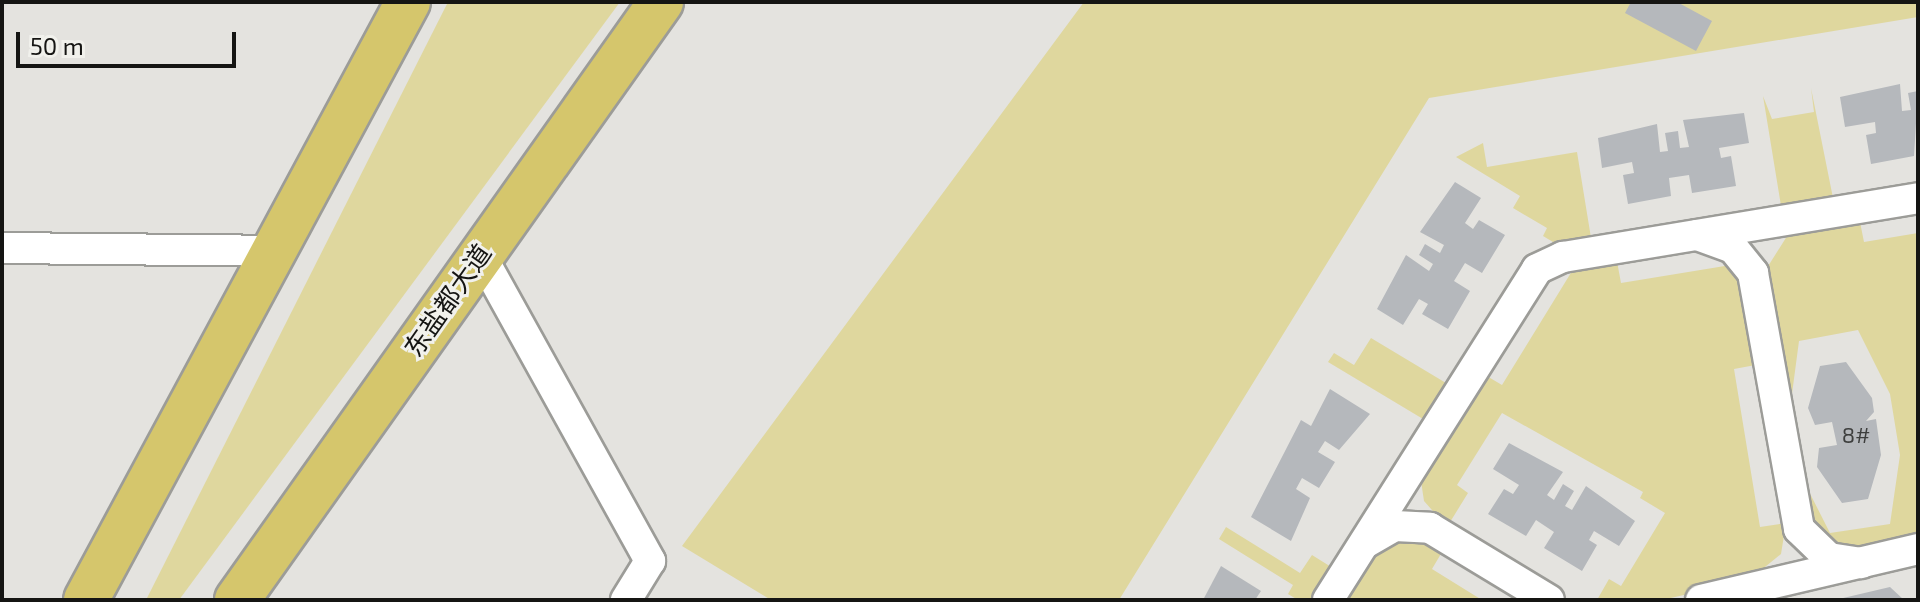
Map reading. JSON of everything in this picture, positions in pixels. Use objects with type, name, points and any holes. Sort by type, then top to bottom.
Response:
[{"type":"highway","points":[[86,600],[280,251],[408,2]]},
{"type":"highway","name":"东盐都大道","points":[[237,600],[661,2]]},
{"type":"lane","points":[[1328,600],[1537,269],[1563,257],[1918,198]]},
{"type":"lane","points":[[1756,285],[1766,244],[1800,218]]},
{"type":"lane","points":[[1695,235],[1733,248],[1756,285],[1795,518],[1786,562],[1753,588]]},
{"type":"lane","points":[[2,248],[280,251]]},
{"type":"lane","points":[[480,254],[650,561],[626,600]]},
{"type":"lane","points":[[1419,454],[1415,499],[1439,532],[1544,598]]},
{"type":"lane","points":[[1795,518],[1821,553],[1862,563]]},
{"type":"lane","points":[[1361,548],[1395,526],[1439,532]]},
{"type":"lane","points":[[1701,600],[1918,549]]},
{"type":"shaded area","points":[[448,2],[620,2],[179,600],[146,600]]},
{"type":"shaded area","points":[[1084,2],[1918,2],[1918,17],[1429,98],[1119,600],[771,600],[682,546]]},
{"type":"shaded area","points":[[1811,88],[1834,203],[1782,212],[1763,96],[1772,119],[1814,112]]},
{"type":"shaded area","points":[[1483,143],[1487,167],[1577,152],[1592,244],[1563,248],[1543,236],[1547,228],[1513,208],[1520,196],[1456,157]]},
{"type":"shaded area","points":[[1859,217],[1864,242],[1918,233],[1918,540],[1861,553],[1815,537],[1794,462],[1830,533],[1890,524],[1900,455],[1890,394],[1858,330],[1799,341],[1788,424],[1765,271],[1789,233]]},
{"type":"shaded area","points":[[1616,256],[1621,283],[1737,264],[1761,364],[1734,369],[1760,527],[1786,523],[1781,554],[1749,580],[1662,600],[1597,600],[1609,579],[1621,586],[1665,513],[1640,498],[1643,492],[1502,413],[1457,485],[1468,493],[1447,527],[1424,501],[1421,481],[1480,372],[1502,385],[1577,263]]},
{"type":"shaded area","points":[[1371,338],[1451,386],[1428,422],[1328,362],[1334,353],[1354,365]]},
{"type":"shaded area","points":[[1226,527],[1300,573],[1312,555],[1336,570],[1318,600],[1298,600],[1288,594],[1293,585],[1219,539]]},
{"type":"shaded area","points":[[1402,534],[1445,547],[1432,569],[1482,600],[1339,600],[1366,557]]},
{"type":"building","points":[[1631,2],[1677,2],[1712,21],[1696,51],[1625,13]]},
{"type":"building","points":[[1900,84],[1902,111],[1911,110],[1908,93],[1918,91],[1914,156],[1871,164],[1866,135],[1876,133],[1875,122],[1845,127],[1840,97]]},
{"type":"building","points":[[1744,113],[1749,143],[1719,148],[1721,158],[1731,156],[1736,186],[1692,193],[1689,175],[1669,178],[1671,196],[1628,204],[1623,175],[1634,173],[1632,162],[1602,168],[1598,138],[1657,124],[1660,152],[1668,151],[1665,133],[1678,131],[1680,148],[1689,147],[1683,120]]},
{"type":"building","points":[[1455,182],[1481,198],[1465,223],[1473,229],[1479,220],[1505,235],[1482,273],[1465,263],[1454,281],[1470,291],[1448,329],[1422,314],[1428,304],[1419,299],[1403,325],[1377,309],[1406,255],[1429,271],[1433,264],[1419,255],[1425,244],[1440,253],[1444,245],[1420,232]]},
{"type":"building","points":[[1846,362],[1872,398],[1874,412],[1866,421],[1876,419],[1881,455],[1868,499],[1842,503],[1817,467],[1819,448],[1837,445],[1832,422],[1815,425],[1808,408],[1820,366]]},
{"type":"building","points":[[1330,389],[1370,414],[1339,450],[1325,441],[1318,452],[1335,462],[1319,488],[1302,478],[1296,489],[1310,498],[1291,541],[1251,517],[1301,420],[1311,426]]},
{"type":"building","points":[[1509,443],[1563,472],[1547,495],[1554,500],[1563,484],[1574,491],[1565,506],[1572,510],[1586,486],[1635,521],[1619,546],[1594,531],[1589,540],[1597,545],[1582,571],[1544,548],[1554,532],[1536,520],[1526,536],[1488,514],[1504,489],[1513,494],[1519,485],[1493,469]]},
{"type":"building","points":[[1221,566],[1261,591],[1255,600],[1203,600]]},
{"type":"building","points":[[1890,587],[1904,600],[1839,600],[1839,599]]}]
